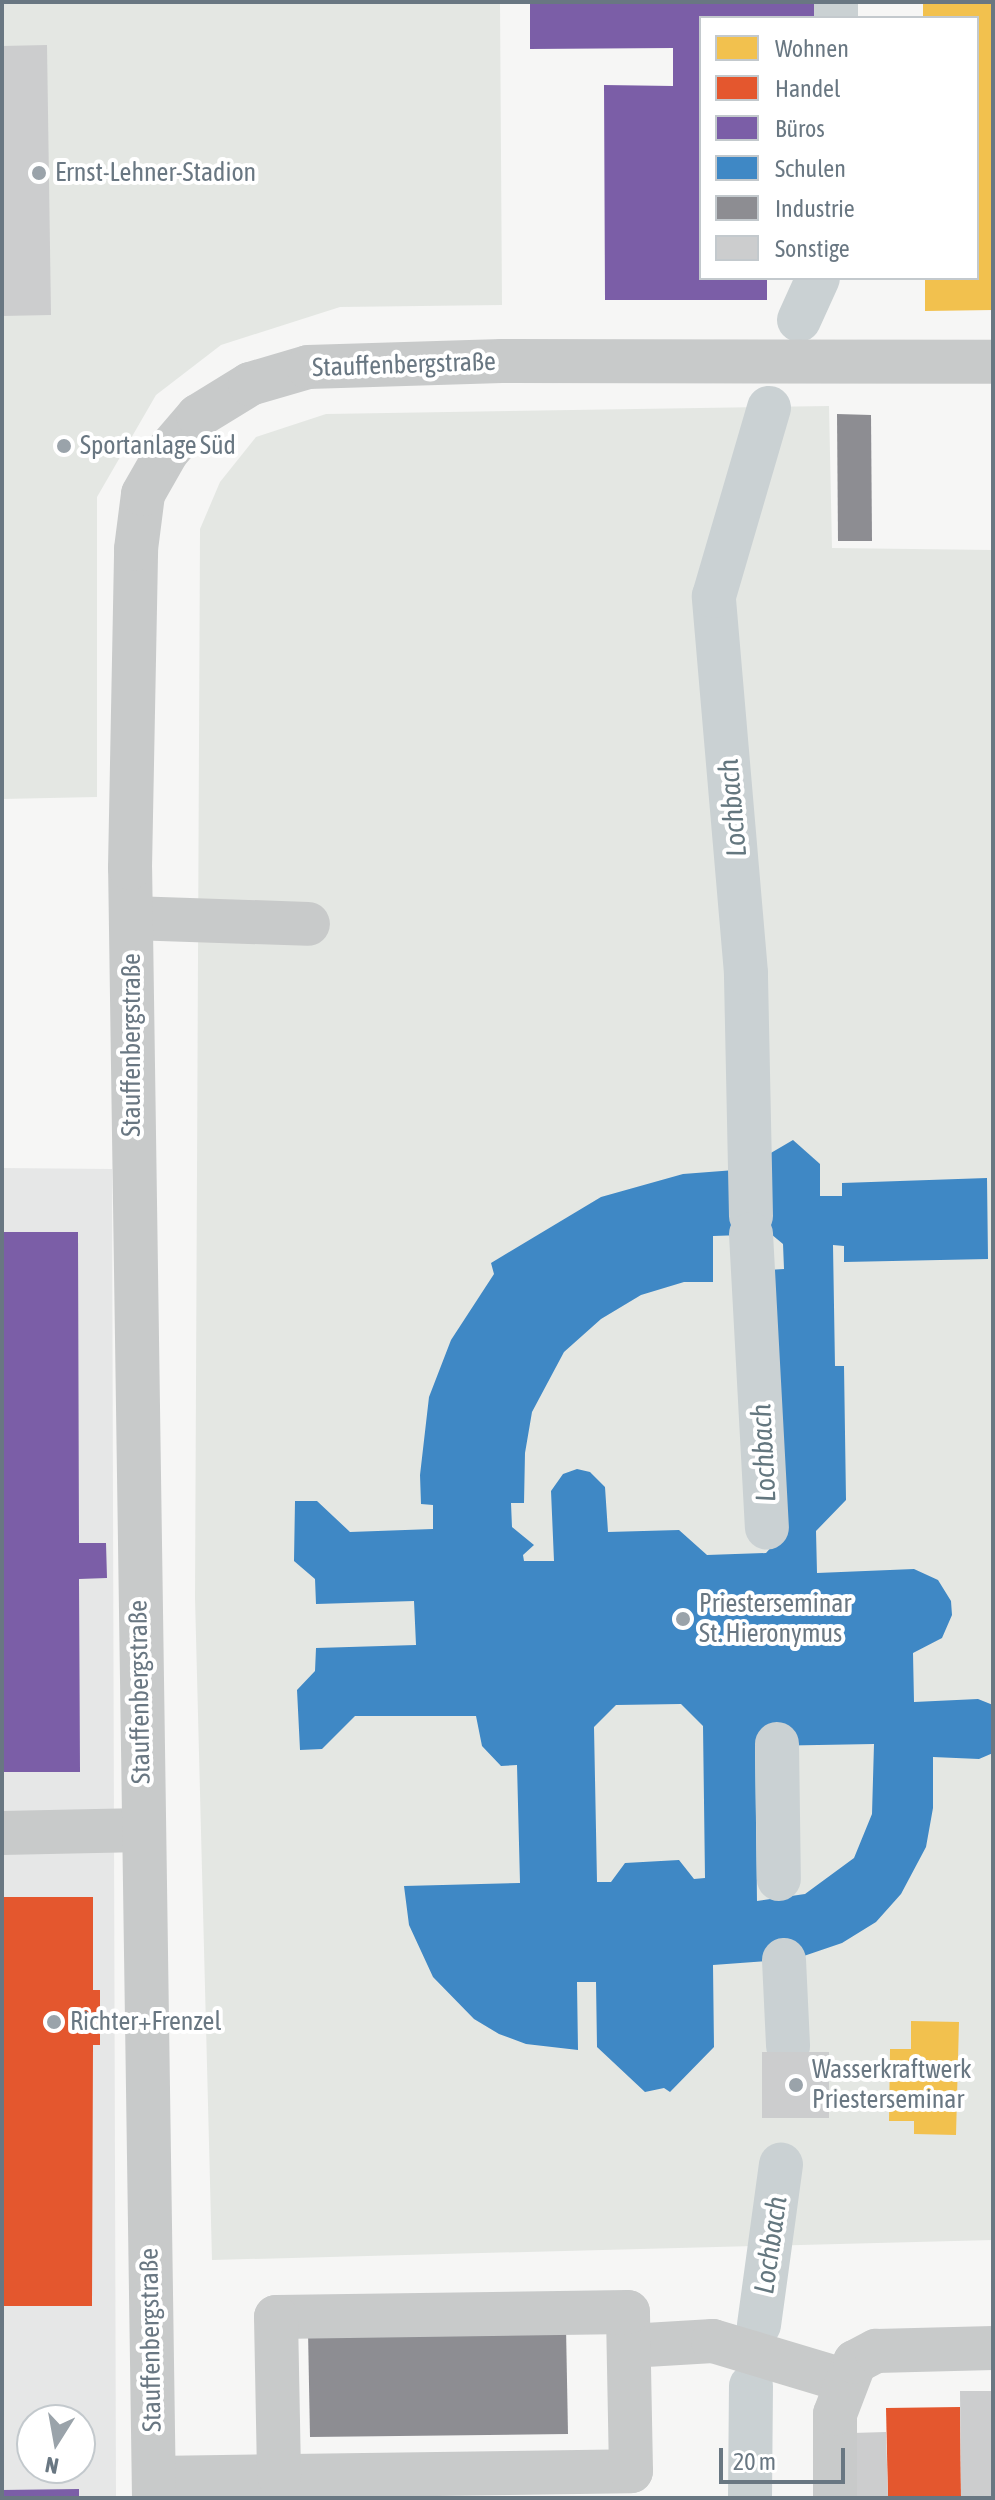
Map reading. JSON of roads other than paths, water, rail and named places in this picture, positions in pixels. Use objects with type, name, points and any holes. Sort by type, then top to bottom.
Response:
[{"type":"street","name":"Stauffenbergstraße","points":[[154,2488],[131,918],[136,549],[143,494],[167,452],[198,416],[250,384],[308,367],[502,361],[993,362]]},
{"type":"street","points":[[131,918],[308,924]]},
{"type":"street","points":[[2,1833],[143,1830]]},
{"type":"street","points":[[154,2488],[279,2476],[632,2485],[628,2312],[276,2317],[279,2476]]},
{"type":"street","points":[[629,2346],[713,2341],[843,2380]]},
{"type":"street","points":[[835,2498],[835,2414],[843,2380],[855,2362],[876,2351],[993,2348]]},
{"type":"waterway","name":"Lochbach","points":[[836,2],[836,16]]},
{"type":"waterway","name":"Lochbach","points":[[799,320],[817,280]]},
{"type":"waterway","name":"Lochbach","points":[[751,1216],[746,973],[714,596],[769,408]]},
{"type":"waterway","name":"Lochbach","points":[[751,1234],[767,1528]]},
{"type":"waterway","name":"Lochbach","points":[[777,1744],[779,1879]]},
{"type":"waterway","name":"Lochbach","points":[[784,1960],[788,2046]]},
{"type":"waterway","name":"Lochbach","points":[[759,2325],[781,2164]]},
{"type":"waterway","name":"Lochbach","points":[[750,2498],[751,2386]]},
{"type":"place","name":"Ernst-Lehner-Stadion","points":[[39,173]]},
{"type":"place","name":"Sportanlage Süd","points":[[64,446]]},
{"type":"place","name":"Priesterseminar St. Hieronymus","points":[[683,1619]]},
{"type":"place","name":"Richter+Frenzel","points":[[54,2022]]},
{"type":"place","name":"Wasserkraftwerk Priesterseminar","points":[[796,2085]]}]
